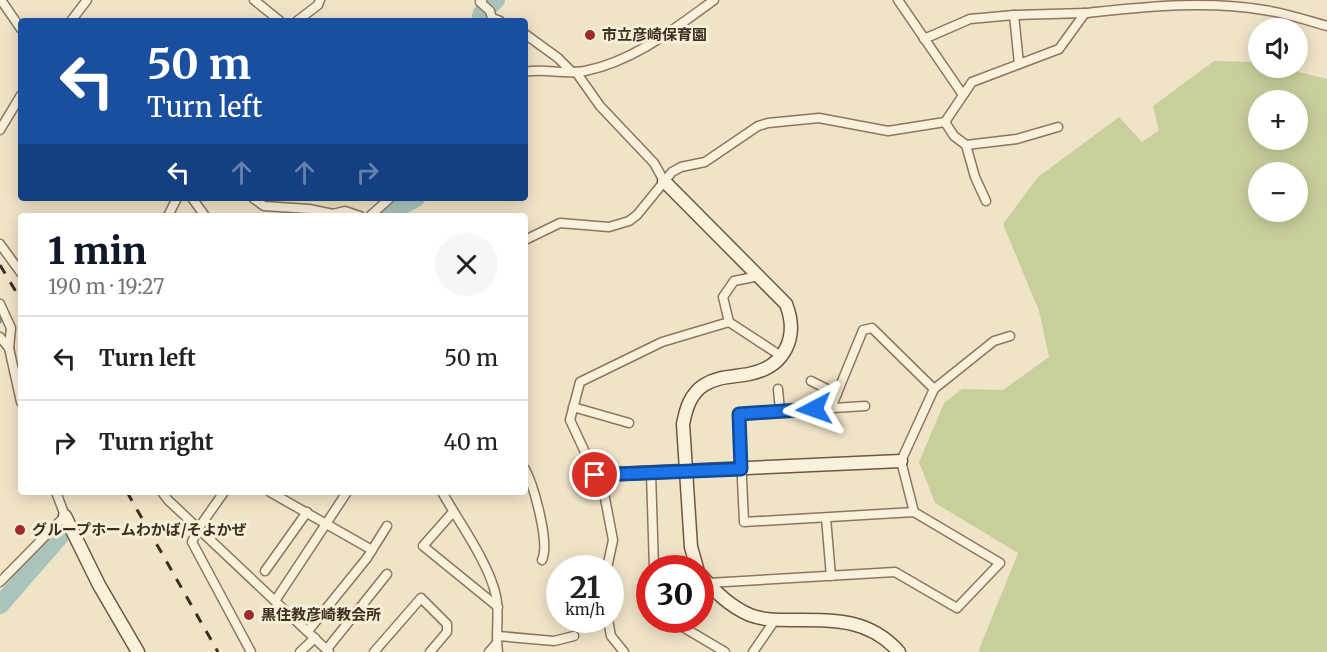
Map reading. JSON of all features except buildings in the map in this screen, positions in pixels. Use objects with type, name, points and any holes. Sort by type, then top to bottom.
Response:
[{"type":"street","points":[[1,0],[18,25]]},
{"type":"street","points":[[73,18],[87,0]]},
{"type":"street","points":[[254,0],[276,18]]},
{"type":"street","points":[[301,18],[318,5],[320,0]]},
{"type":"street","points":[[482,0],[480,2],[490,11],[492,18]]},
{"type":"street","points":[[528,72],[574,72],[607,65],[657,41],[714,0]]},
{"type":"street","points":[[898,0],[963,95]]},
{"type":"street","points":[[924,39],[970,19],[1070,12],[1085,14],[1169,4],[1266,10],[1327,26]]},
{"type":"street","points":[[528,238],[560,223],[571,222],[594,226],[621,225],[637,214],[672,172],[681,167],[705,162],[758,126],[768,123],[819,118],[888,131],[945,122],[972,82],[1059,49],[1085,14]]},
{"type":"street","points":[[1014,15],[1019,64]]},
{"type":"street","points":[[528,36],[574,72],[600,106],[654,163],[664,181],[786,304],[792,319],[791,336],[786,351],[781,356],[764,369],[751,374],[717,378],[703,385],[687,405],[683,424],[693,555]]},
{"type":"street","points":[[0,130],[18,100]]},
{"type":"street","points":[[945,122],[954,136],[966,145],[975,177],[986,201]]},
{"type":"street","points":[[966,145],[1017,139],[1058,127]]},
{"type":"street","points":[[257,201],[264,206],[309,209],[328,213]]},
{"type":"street","points":[[373,213],[387,201]]},
{"type":"street","points":[[0,245],[18,269]]},
{"type":"street","points":[[759,276],[734,281],[723,297],[729,322],[781,356]]},
{"type":"street","points":[[0,304],[11,328],[9,348],[18,388]]},
{"type":"street","points":[[610,555],[613,540],[604,493],[570,420],[580,382],[662,342],[729,322]]},
{"type":"street","points":[[831,408],[862,330],[872,328],[934,388]]},
{"type":"street","points":[[914,512],[901,461],[934,388],[994,341],[1010,336]]},
{"type":"street","points":[[0,337],[9,348]]},
{"type":"street","points":[[811,381],[837,394]]},
{"type":"street","points":[[778,389],[780,411]]},
{"type":"street","points":[[714,579],[895,572],[957,608],[1000,563],[914,512],[744,522],[739,414],[865,406]]},
{"type":"street","points":[[573,407],[628,423]]},
{"type":"street","points":[[595,475],[901,461]]},
{"type":"street","points":[[651,473],[654,555]]},
{"type":"street","points":[[528,479],[545,537],[545,554],[542,560]]},
{"type":"street","points":[[57,495],[99,585],[138,652]]},
{"type":"street","points":[[164,495],[328,651],[387,574]]},
{"type":"street","points":[[222,495],[198,529],[192,542],[251,652]]},
{"type":"street","points":[[282,495],[372,549]]},
{"type":"street","points":[[275,601],[344,495]]},
{"type":"street","points":[[444,495],[487,569],[498,608],[498,644]]},
{"type":"street","points":[[265,571],[307,512]]},
{"type":"street","points":[[453,512],[423,546],[498,608]]},
{"type":"street","points":[[0,582],[65,516]]},
{"type":"street","points":[[826,518],[831,576]]},
{"type":"street","points":[[308,631],[372,549],[387,526]]},
{"type":"street","points":[[714,589],[729,603],[751,615],[775,620],[851,622],[868,628],[899,652]]},
{"type":"street","points":[[374,652],[421,598],[447,624],[447,632],[430,652]]},
{"type":"street","points":[[753,652],[775,620]]},
{"type":"street","points":[[610,633],[624,652]]},
{"type":"street","points":[[693,633],[724,652]]},
{"type":"street","points":[[489,652],[498,644],[554,641],[574,636]]},
{"type":"street","points":[[300,652],[315,638]]},
{"type":"green space","points":[[1214,61],[1248,62],[1248,78],[1308,78],[1308,74],[1327,79],[1327,652],[978,652],[1018,553],[935,503],[919,462],[944,403],[962,389],[1003,390],[1049,357],[1039,311],[1003,224],[1038,177],[1119,117],[1142,142],[1159,130],[1153,106]]},
{"type":"waterway","points":[[481,18],[482,13],[496,0]]},
{"type":"waterway","points":[[388,213],[410,201]]},
{"type":"waterway","points":[[0,605],[61,535]]},
{"type":"railway","points":[[0,265],[18,295]]},
{"type":"railway","points":[[129,495],[218,652]]},
{"type":"place","name":"市立彦崎保育園","points":[[590,35]]},
{"type":"place","name":"グループホームわかば/そよかぜ","points":[[20,530]]},
{"type":"place","name":"黒住教彦崎教会所","points":[[249,615]]},
{"type":"route","points":[[595,475],[741,469],[739,414],[814,409]]}]
